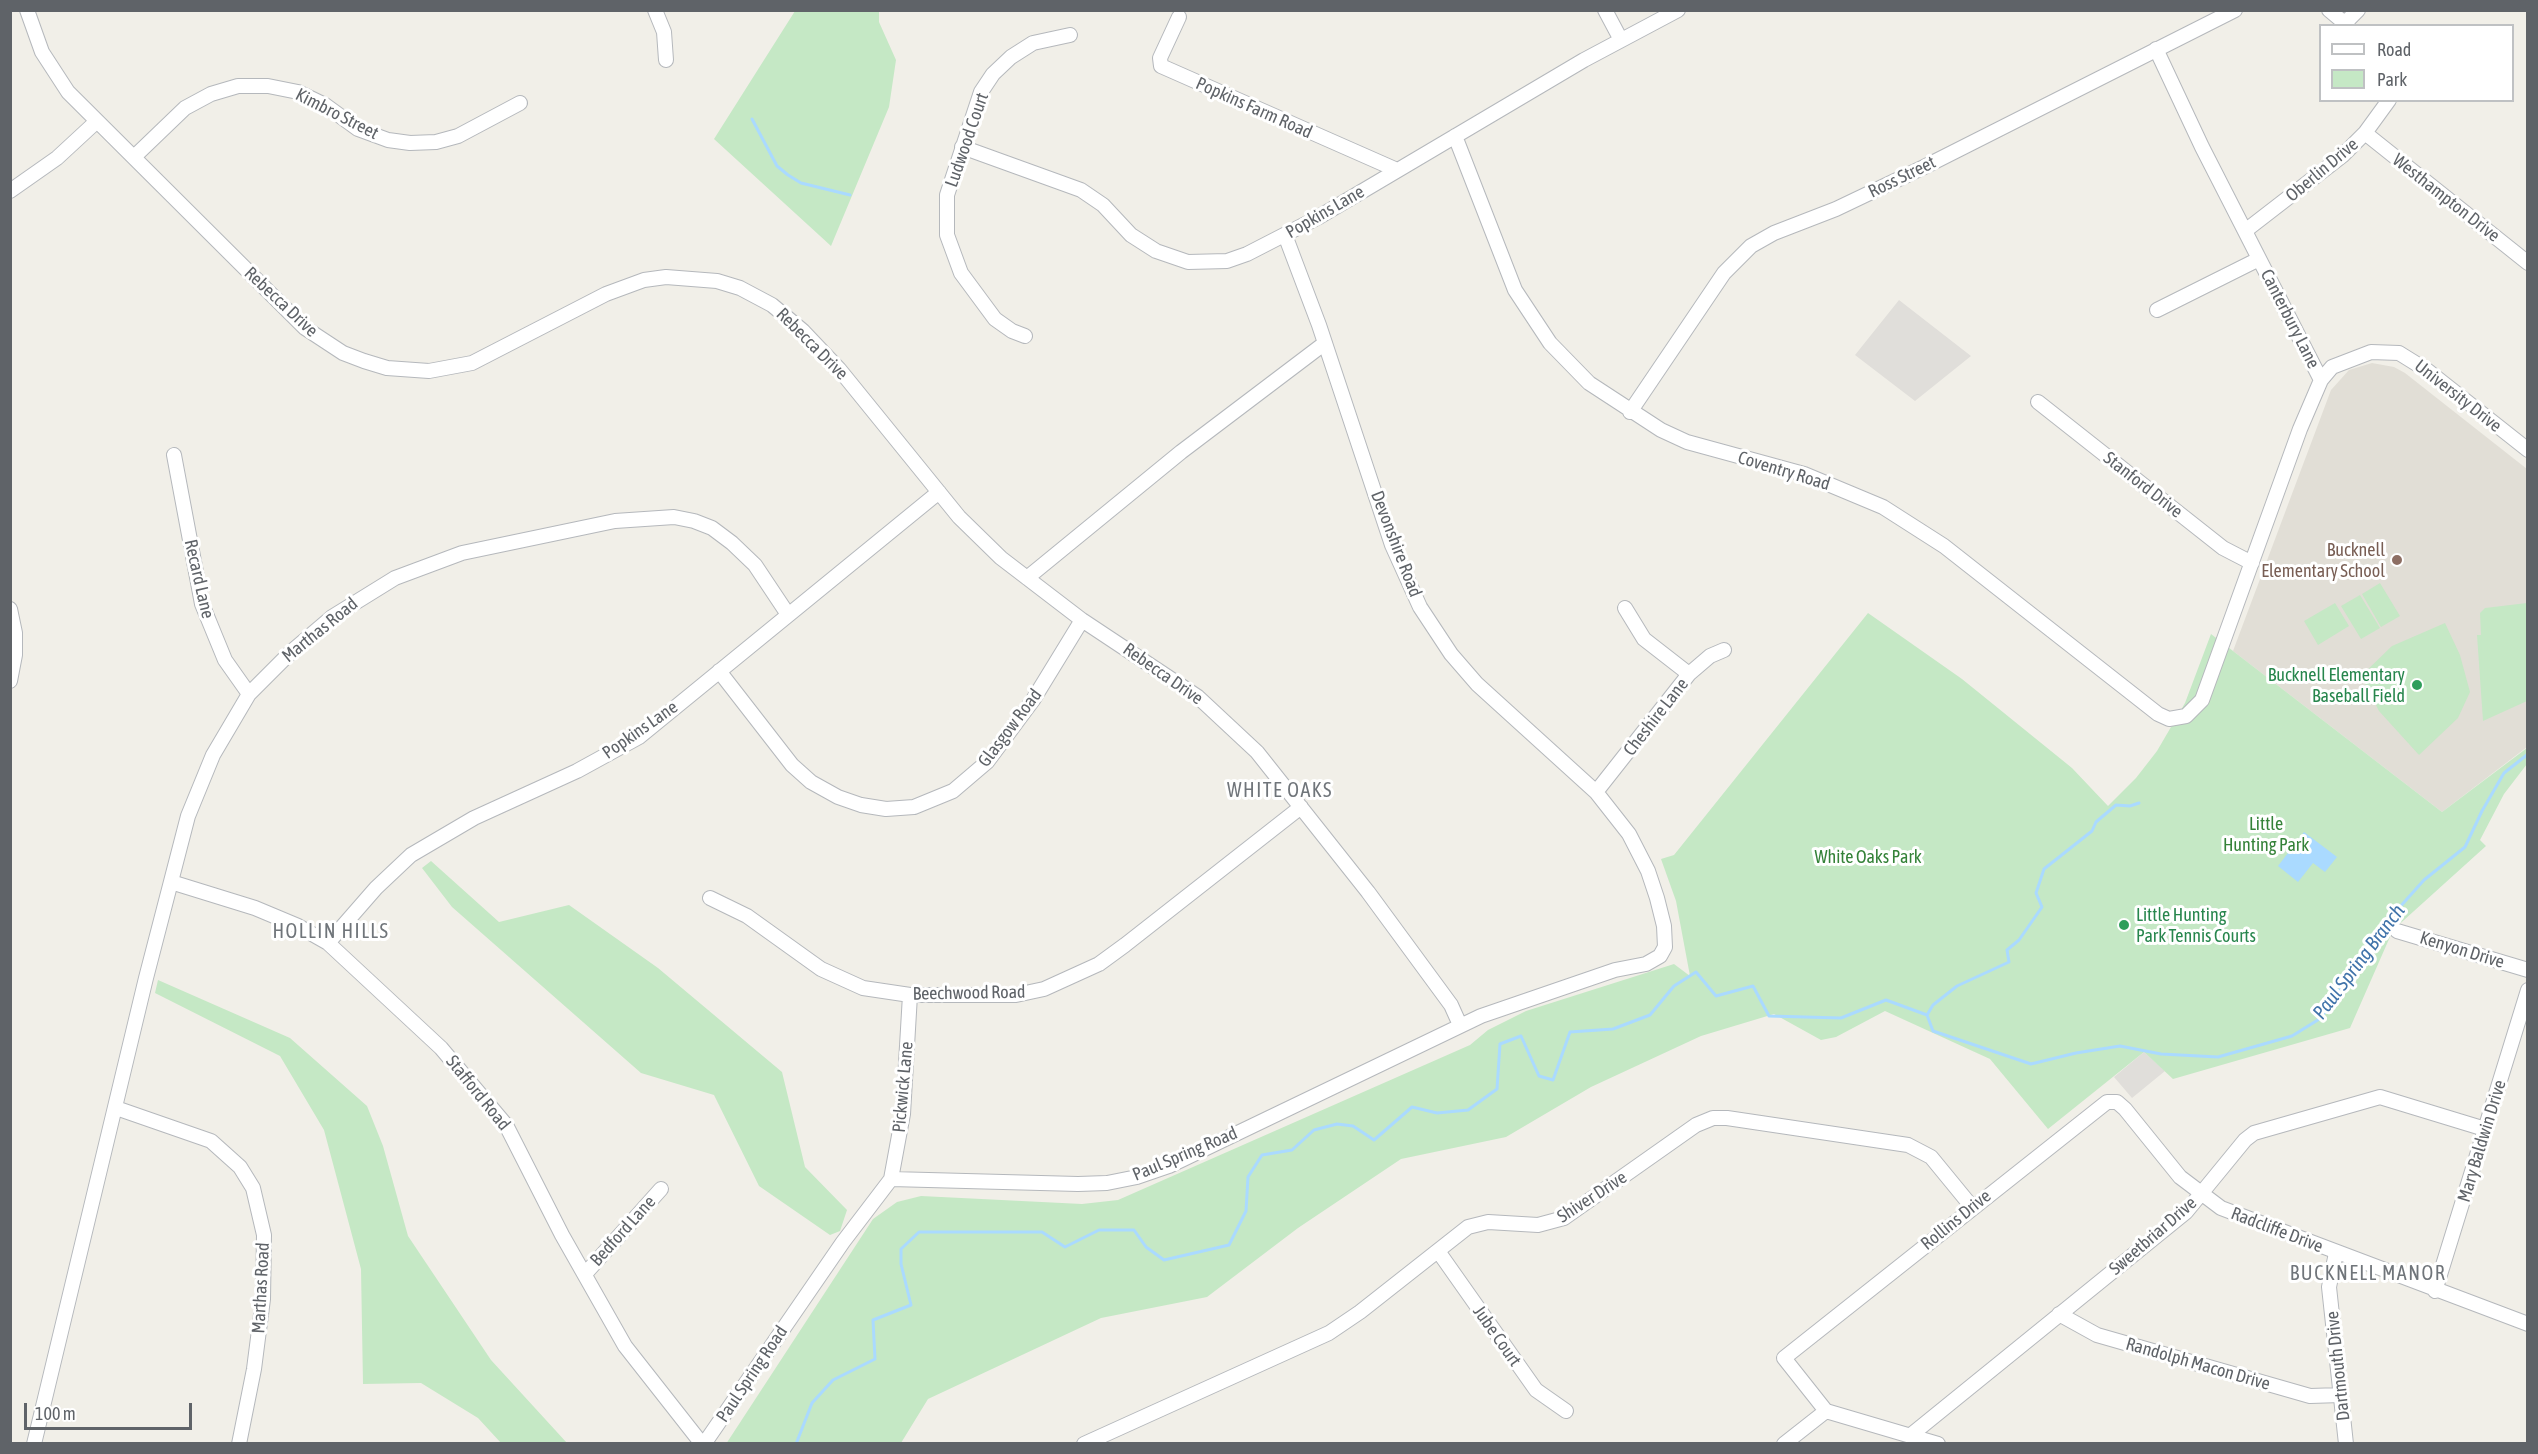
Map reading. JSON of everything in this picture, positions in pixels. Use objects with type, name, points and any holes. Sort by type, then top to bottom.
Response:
[{"type":"street","name":"Rebecca Drive","points":[[27,10],[50,66],[68,92],[305,328],[343,353],[387,368],[429,371],[472,363],[606,294],[644,280],[691,276],[740,288],[772,305],[803,331],[855,388],[939,492],[978,536],[1027,578],[1082,620],[1175,681],[1218,714],[1257,752],[1428,974],[1451,1005],[1460,1025]]},
{"type":"street","points":[[655,10],[664,32],[666,60]]},
{"type":"street","points":[[1605,10],[1621,40]]},
{"type":"street","name":"Popkins Lane","points":[[962,147],[1081,190],[1102,205],[1131,235],[1156,252],[1176,259],[1202,263],[1227,261],[1285,235],[1621,40],[1678,10]]},
{"type":"street","name":"Ross Street","points":[[1630,412],[1725,273],[1751,246],[1774,233],[1836,209],[1924,167],[2235,10]]},
{"type":"street","points":[[2329,10],[2346,24],[2358,10]]},
{"type":"street","name":"Popkins Farm Road","points":[[1179,17],[1160,58],[1161,66],[1397,170]]},
{"type":"street","name":"Ludwood Court","points":[[1025,336],[1012,331],[996,319],[968,284],[953,256],[947,235],[946,205],[962,147],[981,92],[1000,66],[1033,43],[1070,35]]},
{"type":"street","name":"Canterbury Lane","points":[[2156,49],[2321,380],[2300,429],[2202,700]]},
{"type":"street","name":"Kimbro Street","points":[[134,158],[185,108],[211,94],[238,86],[268,86],[298,92],[325,105],[358,129],[388,140],[410,143],[436,142],[458,136],[520,103]]},
{"type":"street","name":"Oberlin Drive","points":[[2245,231],[2342,156],[2365,133],[2388,102]]},
{"type":"street","points":[[10,190],[51,164],[97,121]]},
{"type":"street","name":"Westhampton Drive","points":[[2365,133],[2528,263]]},
{"type":"street","name":"Coventry Road","points":[[1455,136],[1475,182],[1505,271],[1527,311],[1550,343],[1575,370],[1604,395],[1660,430],[1687,442],[1803,474],[1883,507],[1944,546],[2158,714],[2175,720],[2186,716],[2202,700]]},
{"type":"street","name":"Devonshire Road","points":[[1285,235],[1325,343],[1392,545],[1425,615],[1451,654],[1477,684],[1596,792],[1629,834],[1648,871],[1664,926],[1666,942],[1660,956]]},
{"type":"street","points":[[2157,310],[2259,259]]},
{"type":"street","points":[[1027,578],[1181,452],[1325,343]]},
{"type":"street","name":"University Drive","points":[[2321,380],[2332,367],[2358,356],[2379,351],[2399,353],[2428,371],[2528,450]]},
{"type":"street","name":"Stanford Drive","points":[[2038,402],[2223,548],[2252,563]]},
{"type":"street","name":"Recard Lane","points":[[174,454],[202,604],[225,660],[249,694]]},
{"type":"street","name":"Popkins Lane","points":[[328,943],[376,888],[411,855],[474,818],[620,748],[655,725],[787,613],[939,492]]},
{"type":"street","name":"Marthas Road","points":[[34,1443],[188,816],[203,776],[249,694],[292,651],[332,617],[395,578],[462,553],[615,521],[674,517],[712,528],[732,543],[754,565],[787,613]]},
{"type":"street","points":[[1625,608],[1644,639],[1689,674]]},
{"type":"street","points":[[10,609],[15,633],[15,655],[10,681]]},
{"type":"street","name":"Glasgow Road","points":[[719,671],[792,765],[810,782],[838,797],[861,805],[886,809],[914,807],[953,791],[987,762],[1033,700],[1082,620]]},
{"type":"street","name":"Cheshire Lane","points":[[1596,792],[1689,674],[1710,656],[1724,650]]},
{"type":"street","name":"Beechwood Road","points":[[710,898],[747,916],[821,969],[843,981],[871,990],[910,995],[1016,995],[1044,989],[1072,978],[1125,945],[1301,807]]},
{"type":"street","name":"Stafford Road","points":[[171,882],[255,908],[298,926],[328,943],[441,1048],[495,1110],[517,1144],[562,1235],[625,1347],[703,1443]]},
{"type":"street","name":"Kenyon Drive","points":[[2397,931],[2528,970]]},
{"type":"street","name":"Paul Spring Road","points":[[703,1443],[843,1242],[891,1179],[1078,1184],[1107,1183],[1137,1177],[1179,1161],[1460,1025],[1538,995],[1616,970],[1646,964],[1660,956]]},
{"type":"street","name":"Mary Baldwin Drive","points":[[2435,1291],[2528,990]]},
{"type":"street","name":"Pickwick Lane","points":[[891,1179],[903,1114],[910,995]]},
{"type":"street","name":"Sweetbriar Drive","points":[[1911,1436],[2186,1212],[2245,1140],[2254,1133],[2370,1098],[2387,1098],[2485,1129]]},
{"type":"street","name":"Rollins Drive","points":[[1826,1411],[1784,1358],[2107,1102],[2117,1102],[2150,1140]]},
{"type":"street","name":"Marthas Road","points":[[116,1108],[211,1141],[235,1161],[253,1188],[264,1235],[263,1299],[255,1359],[238,1443]]},
{"type":"street","name":"Shiver Drive","points":[[1084,1443],[1103,1440],[1329,1333],[1360,1312],[1468,1227],[1498,1221],[1538,1225],[1564,1218],[1696,1125],[1721,1117],[1908,1145],[1930,1157],[1972,1207]]},
{"type":"street","name":"Radcliffe Drive","points":[[2150,1140],[2180,1178],[2226,1211],[2528,1324]]},
{"type":"street","name":"Bedford Lane","points":[[585,1274],[661,1189]]},
{"type":"street","name":"Jube Court","points":[[1438,1251],[1536,1390],[1546,1400],[1566,1411]]},
{"type":"street","name":"Dartmouth Drive","points":[[2336,1253],[2329,1287],[2346,1443]]},
{"type":"street","name":"Randolph Macon Drive","points":[[2060,1314],[2097,1335],[2310,1396],[2341,1395]]},
{"type":"street","points":[[1784,1443],[1826,1411],[1938,1443]]},
{"type":"shaded area","points":[[1899,300],[1971,356],[1915,401],[1855,355]]},
{"type":"shaded area","name":"Bucknell Elementary School","points":[[2372,363],[2394,367],[2405,373],[2527,469],[2527,747],[2442,812],[2233,651],[2331,390],[2349,370]]},
{"type":"shaded area","points":[[2144,1052],[2165,1071],[2132,1098],[2114,1077]]},
{"type":"green space","points":[[795,11],[879,11],[879,22],[896,60],[889,107],[831,246],[714,139]]},
{"type":"green space","points":[[2380,583],[2400,616],[2381,627],[2362,594]]},
{"type":"green space","points":[[2360,595],[2380,628],[2361,639],[2341,606]]},
{"type":"green space","points":[[2335,603],[2349,626],[2318,645],[2304,621]]},
{"type":"green space","points":[[2527,603],[2527,701],[2483,721],[2477,635],[2481,635],[2480,613],[2485,608]]},
{"type":"green space","points":[[1868,613],[1962,679],[2072,768],[2108,806],[2136,778],[2157,751],[2185,703],[2211,634],[2442,812],[2527,748],[2527,764],[2504,794],[2480,840],[2486,846],[2393,930],[2350,1028],[2173,1079],[2144,1052],[2048,1129],[1990,1059],[1885,1011],[1836,1037],[1821,1040],[1774,1014],[1701,1036],[1591,1087],[1506,1137],[1401,1159],[1298,1228],[1207,1297],[1101,1318],[928,1399],[901,1443],[726,1444],[873,1219],[897,1202],[921,1196],[1082,1204],[1118,1200],[1470,1045],[1488,1030],[1526,1011],[1674,964],[1690,976],[1676,901],[1661,859],[1674,855]]},
{"type":"green space","name":"Bucknell Elementary Baseball Field","points":[[2445,623],[2460,655],[2470,692],[2458,718],[2419,755],[2379,711],[2361,676],[2392,646]]},
{"type":"green space","points":[[431,861],[499,922],[569,905],[658,968],[782,1072],[805,1167],[847,1210],[840,1231],[830,1235],[759,1186],[714,1095],[641,1073],[452,907],[422,868]]},
{"type":"green space","points":[[158,980],[290,1038],[367,1106],[383,1146],[408,1236],[491,1360],[567,1443],[501,1443],[478,1418],[421,1383],[363,1384],[361,1269],[324,1130],[280,1056],[155,993]]},
{"type":"water","points":[[2304,832],[2337,857],[2325,872],[2313,863],[2298,882],[2278,866]]},
{"type":"waterway","points":[[752,119],[777,166],[788,175],[801,183],[850,195]]},
{"type":"waterway","name":"Paul Spring Branch","points":[[796,1444],[812,1403],[833,1380],[875,1359],[873,1320],[911,1305],[901,1264],[901,1249],[919,1232],[1042,1232],[1065,1247],[1099,1230],[1134,1230],[1146,1247],[1164,1260],[1229,1245],[1246,1211],[1248,1177],[1262,1155],[1292,1150],[1314,1130],[1337,1124],[1353,1126],[1374,1140],[1412,1107],[1437,1113],[1468,1110],[1497,1089],[1500,1044],[1521,1036],[1539,1076],[1553,1080],[1570,1032],[1613,1029],[1650,1015],[1674,986],[1696,972],[1716,996],[1753,986],[1769,1016],[1841,1018],[1886,1000],[1927,1015],[1933,1031],[2031,1064],[2076,1053],[2120,1046],[2161,1054],[2218,1057],[2292,1036],[2321,1018],[2381,928],[2424,880],[2465,847],[2504,773],[2528,754]]},
{"type":"waterway","name":"Paul Spring Branch","points":[[1927,1015],[1933,1005],[1957,986],[2009,962],[2007,950],[2019,940],[2042,907],[2036,893],[2044,869],[2092,831],[2096,822],[2116,805],[2130,806],[2139,803]]},
{"type":"place","name":"Bucknell Elementary School","points":[[2397,560]]},
{"type":"place","name":"Bucknell Elementary Baseball Field","points":[[2417,685]]},
{"type":"place","name":"Little Hunting Park Tennis Courts","points":[[2124,925]]},
{"type":"district","name":"WHITE OAKS","points":[[1280,791]]},
{"type":"district","name":"HOLLIN HILLS","points":[[331,932]]},
{"type":"district","name":"BUCKNELL MANOR","points":[[2368,1274]]},
{"type":"park label","name":"Little Hunting Park","points":[[2266,834]]},
{"type":"park label","name":"White Oaks Park","points":[[1868,857]]}]
